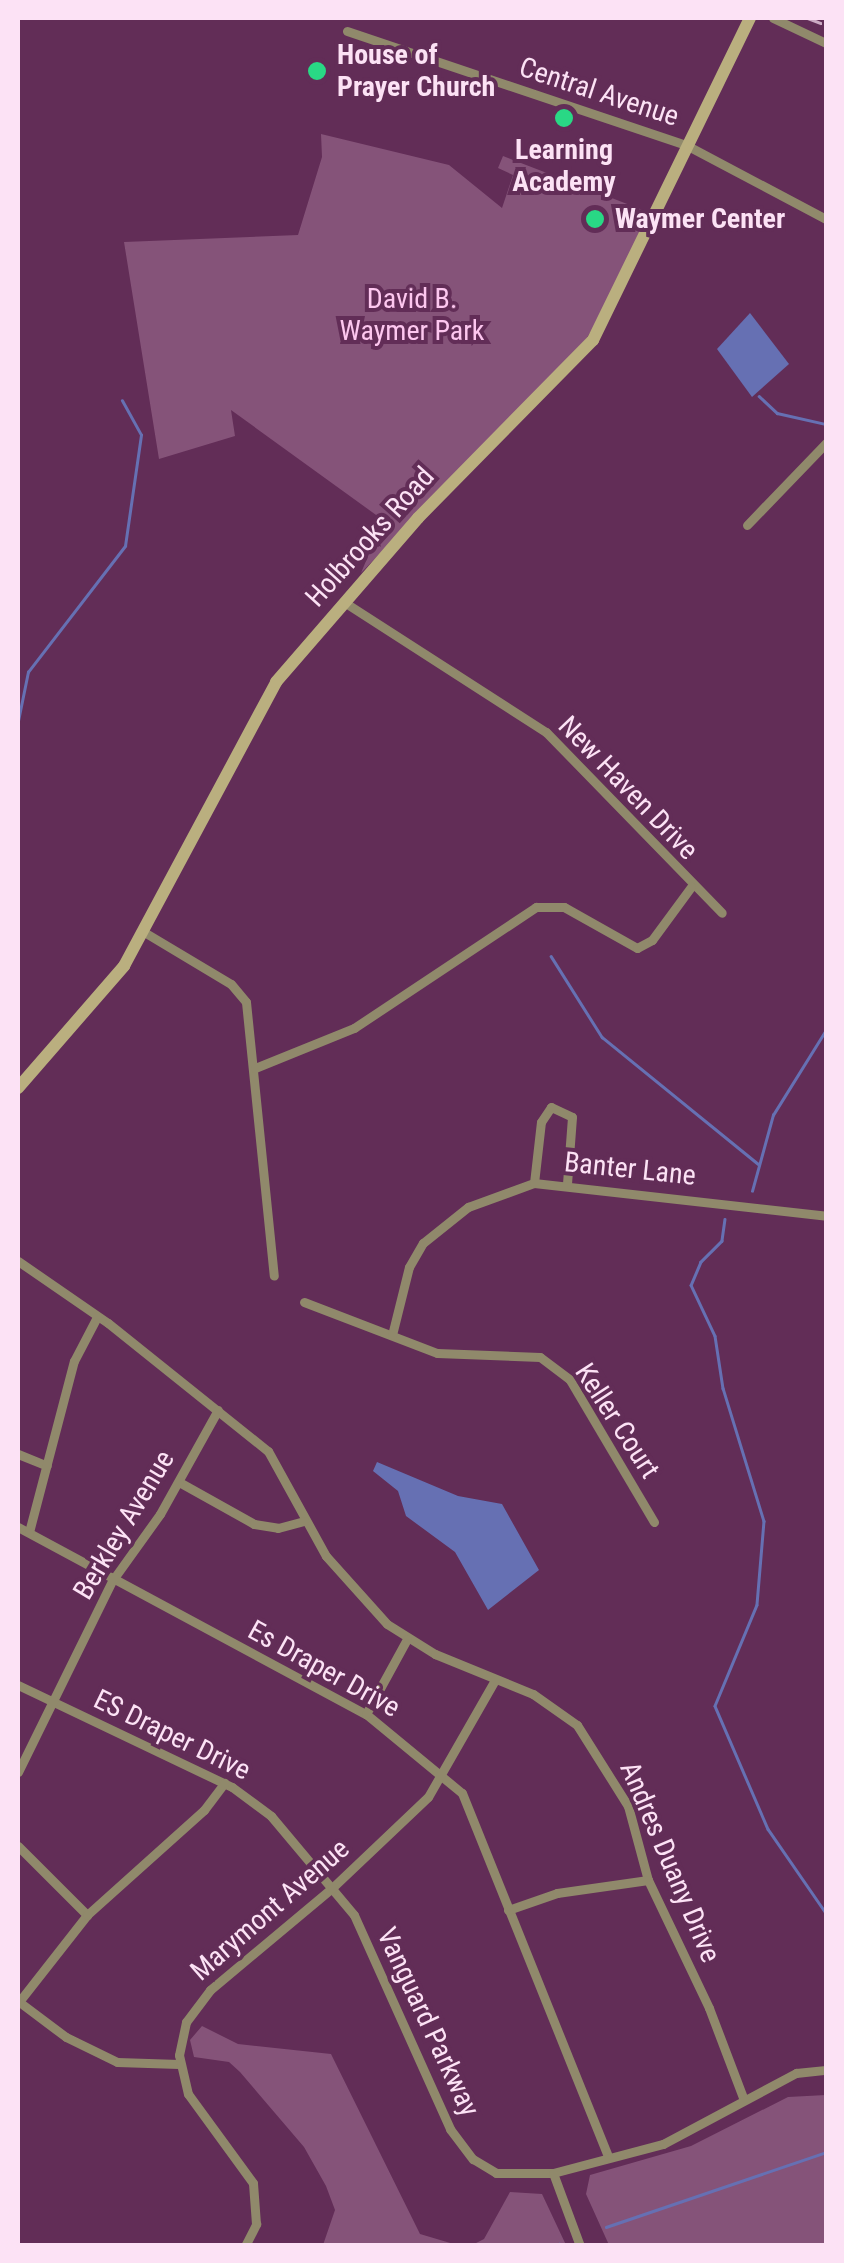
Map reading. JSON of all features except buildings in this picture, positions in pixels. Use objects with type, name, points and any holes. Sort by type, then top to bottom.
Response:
[{"type":"street","name":"Holbrooks Road","points":[[18,1088],[92,1010],[144,932],[262,702],[344,602],[593,340],[750,18]]},
{"type":"street","points":[[772,18],[826,43]]},
{"type":"street","name":"Central Avenue","points":[[347,31],[688,146],[826,219]]},
{"type":"street","points":[[747,524],[826,443]]},
{"type":"street","name":"New Haven Drive","points":[[255,1068],[354,1028],[536,907],[564,907],[636,948],[652,940],[691,887],[546,732],[344,602]]},
{"type":"street","points":[[691,887],[722,913]]},
{"type":"street","points":[[144,932],[240,992],[255,1068],[274,1276]]},
{"type":"street","points":[[534,1183],[541,1122],[551,1107],[572,1117],[568,1184]]},
{"type":"street","name":"Banter Lane","points":[[392,1334],[409,1267],[424,1242],[468,1207],[534,1183],[826,1216]]},
{"type":"street","name":"Andres Duany Drive","points":[[18,1261],[218,1410],[284,1469],[304,1521],[348,1585],[407,1638],[534,1694],[590,1740],[628,1806],[648,1880],[710,2008],[744,2100]]},
{"type":"street","name":"Keller Court","points":[[304,1302],[437,1352],[518,1351],[564,1372],[654,1522]]},
{"type":"street","points":[[29,1532],[74,1361],[97,1317]]},
{"type":"street","name":"Berkley Avenue","points":[[18,1772],[112,1581],[179,1482],[218,1410]]},
{"type":"street","points":[[18,1454],[47,1466]]},
{"type":"street","points":[[179,1482],[254,1524],[278,1528],[304,1521]]},
{"type":"street","name":"Es Draper Drive","points":[[18,1527],[112,1581],[366,1714],[443,1776],[471,1807],[508,1910],[608,2157]]},
{"type":"street","points":[[366,1714],[407,1638]]},
{"type":"street","name":"Marymont Avenue","points":[[180,2064],[186,2022],[200,2000],[332,1888],[443,1776],[495,1680]]},
{"type":"street","name":"ES Draper Drive","points":[[18,1685],[224,1783],[271,1816],[332,1888]]},
{"type":"street","points":[[224,1783],[204,1810],[87,1914],[18,2002],[117,2062],[180,2064],[192,2102],[254,2183],[256,2224],[245,2246]]},
{"type":"street","points":[[18,1846],[87,1914]]},
{"type":"street","points":[[508,1910],[557,1893],[648,1880]]},
{"type":"street","name":"Vanguard Parkway","points":[[332,1888],[354,1915],[450,2129],[473,2160],[496,2172],[552,2172],[663,2144],[796,2072],[826,2070]]},
{"type":"street","points":[[552,2172],[580,2246]]},
{"type":"green space","name":"David B. Waymer Park","points":[[321,134],[449,165],[502,208],[513,175],[498,168],[503,156],[648,212],[610,302],[586,339],[361,573],[383,520],[231,410],[235,436],[159,459],[124,242],[298,235],[322,157]]},
{"type":"green space","points":[[202,2026],[238,2044],[331,2054],[420,2234],[457,2245],[323,2245],[335,2210],[326,2186],[304,2147],[240,2072],[229,2062],[194,2057],[190,2040]]},
{"type":"green space","points":[[826,2095],[826,2245],[609,2245],[586,2194],[590,2175],[691,2146],[788,2097]]},
{"type":"green space","points":[[510,2192],[542,2194],[566,2245],[472,2245],[484,2239]]},
{"type":"water","points":[[750,313],[789,364],[752,397],[717,349]]},
{"type":"water","points":[[377,1462],[458,1496],[502,1504],[539,1570],[488,1610],[455,1552],[406,1516],[398,1491],[373,1471]]},
{"type":"waterway","points":[[759,396],[777,413],[826,424]]},
{"type":"waterway","points":[[18,721],[28,672],[125,546],[141,435],[122,401]]},
{"type":"waterway","points":[[551,956],[602,1037],[758,1164]]},
{"type":"waterway","points":[[752,1191],[773,1115],[826,1030]]},
{"type":"waterway","points":[[725,1219],[722,1241],[701,1262],[691,1285],[715,1336],[723,1388],[764,1521],[757,1605],[715,1706],[768,1829],[826,1913]]},
{"type":"waterway","points":[[606,2227],[826,2152]]},
{"type":"railway","points":[[808,18],[826,25]]},
{"type":"place","name":"House of Prayer Church","points":[[317,71]]},
{"type":"place","name":"Learning Academy","points":[[564,118]]},
{"type":"place","name":"Waymer Center","points":[[595,219]]}]
